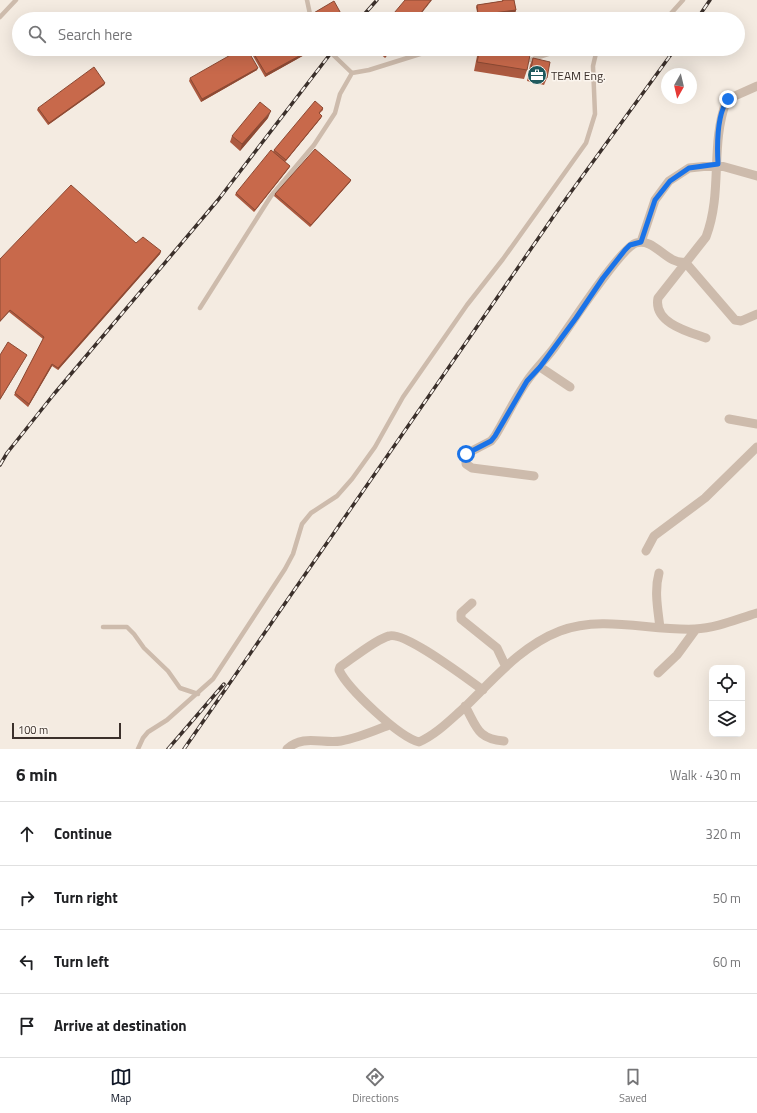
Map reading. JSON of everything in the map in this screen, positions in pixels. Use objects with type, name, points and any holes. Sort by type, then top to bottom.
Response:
[{"type":"street","points":[[706,338],[669,322],[662,315],[657,303],[658,298],[706,236],[716,194],[718,138],[726,102],[728,99],[757,86]]},
{"type":"street","points":[[641,242],[655,200],[670,181],[689,168],[718,164],[757,176]]},
{"type":"street","points":[[534,476],[472,468],[466,464],[466,454],[491,441],[495,436],[527,381],[540,367],[630,245],[641,242],[648,244],[674,262],[685,262],[735,320],[741,321],[757,314]]},
{"type":"street","points":[[540,367],[570,387]]},
{"type":"street","points":[[729,419],[757,424]]},
{"type":"street","points":[[646,551],[654,536],[704,498],[757,447]]},
{"type":"street","points":[[659,573],[656,583],[656,596],[660,628]]},
{"type":"street","points":[[472,603],[461,613],[461,619],[497,648],[506,667]]},
{"type":"street","points":[[483,690],[420,647],[401,636],[386,637],[340,667],[339,670],[345,680],[389,725],[411,740],[419,742],[437,731],[483,690],[506,667],[528,648],[559,631],[592,624],[624,624],[660,628],[696,629],[715,627],[757,613]]},
{"type":"street","points":[[658,674],[677,655],[696,629]]},
{"type":"street","points":[[465,706],[485,737],[490,740],[504,741]]},
{"type":"street","points":[[287,749],[301,740],[328,742],[342,740],[389,725]]},
{"type":"lane","points":[[0,17],[16,0]]},
{"type":"lane","points":[[307,0],[310,12]]},
{"type":"lane","points":[[672,12],[683,0]]},
{"type":"lane","points":[[334,56],[352,73]]},
{"type":"lane","points":[[352,73],[369,70],[414,56]]},
{"type":"lane","points":[[514,58],[530,60],[542,56]]},
{"type":"lane","points":[[138,749],[143,738],[148,732],[167,720],[198,694],[213,679],[285,569],[293,554],[302,524],[311,513],[337,496],[352,479],[375,447],[403,397],[586,143],[595,114],[593,66],[595,56]]},
{"type":"lane","points":[[200,308],[271,196],[314,145],[335,113],[340,94],[352,73]]},
{"type":"lane","points":[[103,627],[127,628],[134,634],[144,648],[168,671],[180,688],[198,694]]},
{"type":"building","points":[[405,0],[431,0],[422,12],[395,12]]},
{"type":"building","points":[[514,0],[516,10],[501,12],[478,12],[477,5]]},
{"type":"building","points":[[334,1],[340,12],[315,12]]},
{"type":"building","points":[[229,56],[251,56],[258,68],[202,99],[190,78]]},
{"type":"building","points":[[255,56],[299,56],[266,74]]},
{"type":"building","points":[[478,56],[530,56],[527,70],[477,62]]},
{"type":"building","points":[[533,58],[550,62],[547,78],[530,75]]},
{"type":"building","points":[[94,67],[105,83],[49,123],[38,108]]},
{"type":"building","points":[[315,101],[323,108],[319,113],[322,116],[286,160],[274,150]]},
{"type":"building","points":[[260,102],[271,111],[242,144],[232,136]]},
{"type":"building","points":[[315,149],[351,180],[311,225],[275,194]]},
{"type":"building","points":[[271,150],[290,166],[255,210],[236,193]]},
{"type":"building","points":[[71,185],[136,243],[143,237],[161,251],[58,368],[52,364],[29,404],[15,393],[44,337],[10,310],[0,321],[0,259]]},
{"type":"building","points":[[8,342],[27,355],[0,399],[0,355]]},
{"type":"railway","points":[[366,12],[377,0]]},
{"type":"railway","points":[[702,12],[710,0]]},
{"type":"railway","points":[[0,465],[7,453],[54,394],[218,200],[329,56]]},
{"type":"railway","points":[[184,749],[560,207],[670,56]]},
{"type":"railway","points":[[168,749],[224,684]]},
{"type":"place","name":"TEAM Eng.","points":[[537,75]]},
{"type":"route","points":[[466,454],[491,441],[527,381],[540,367],[603,278],[630,245],[641,242],[655,200],[670,181],[689,168],[718,164],[718,138],[724,106],[728,99]]}]
